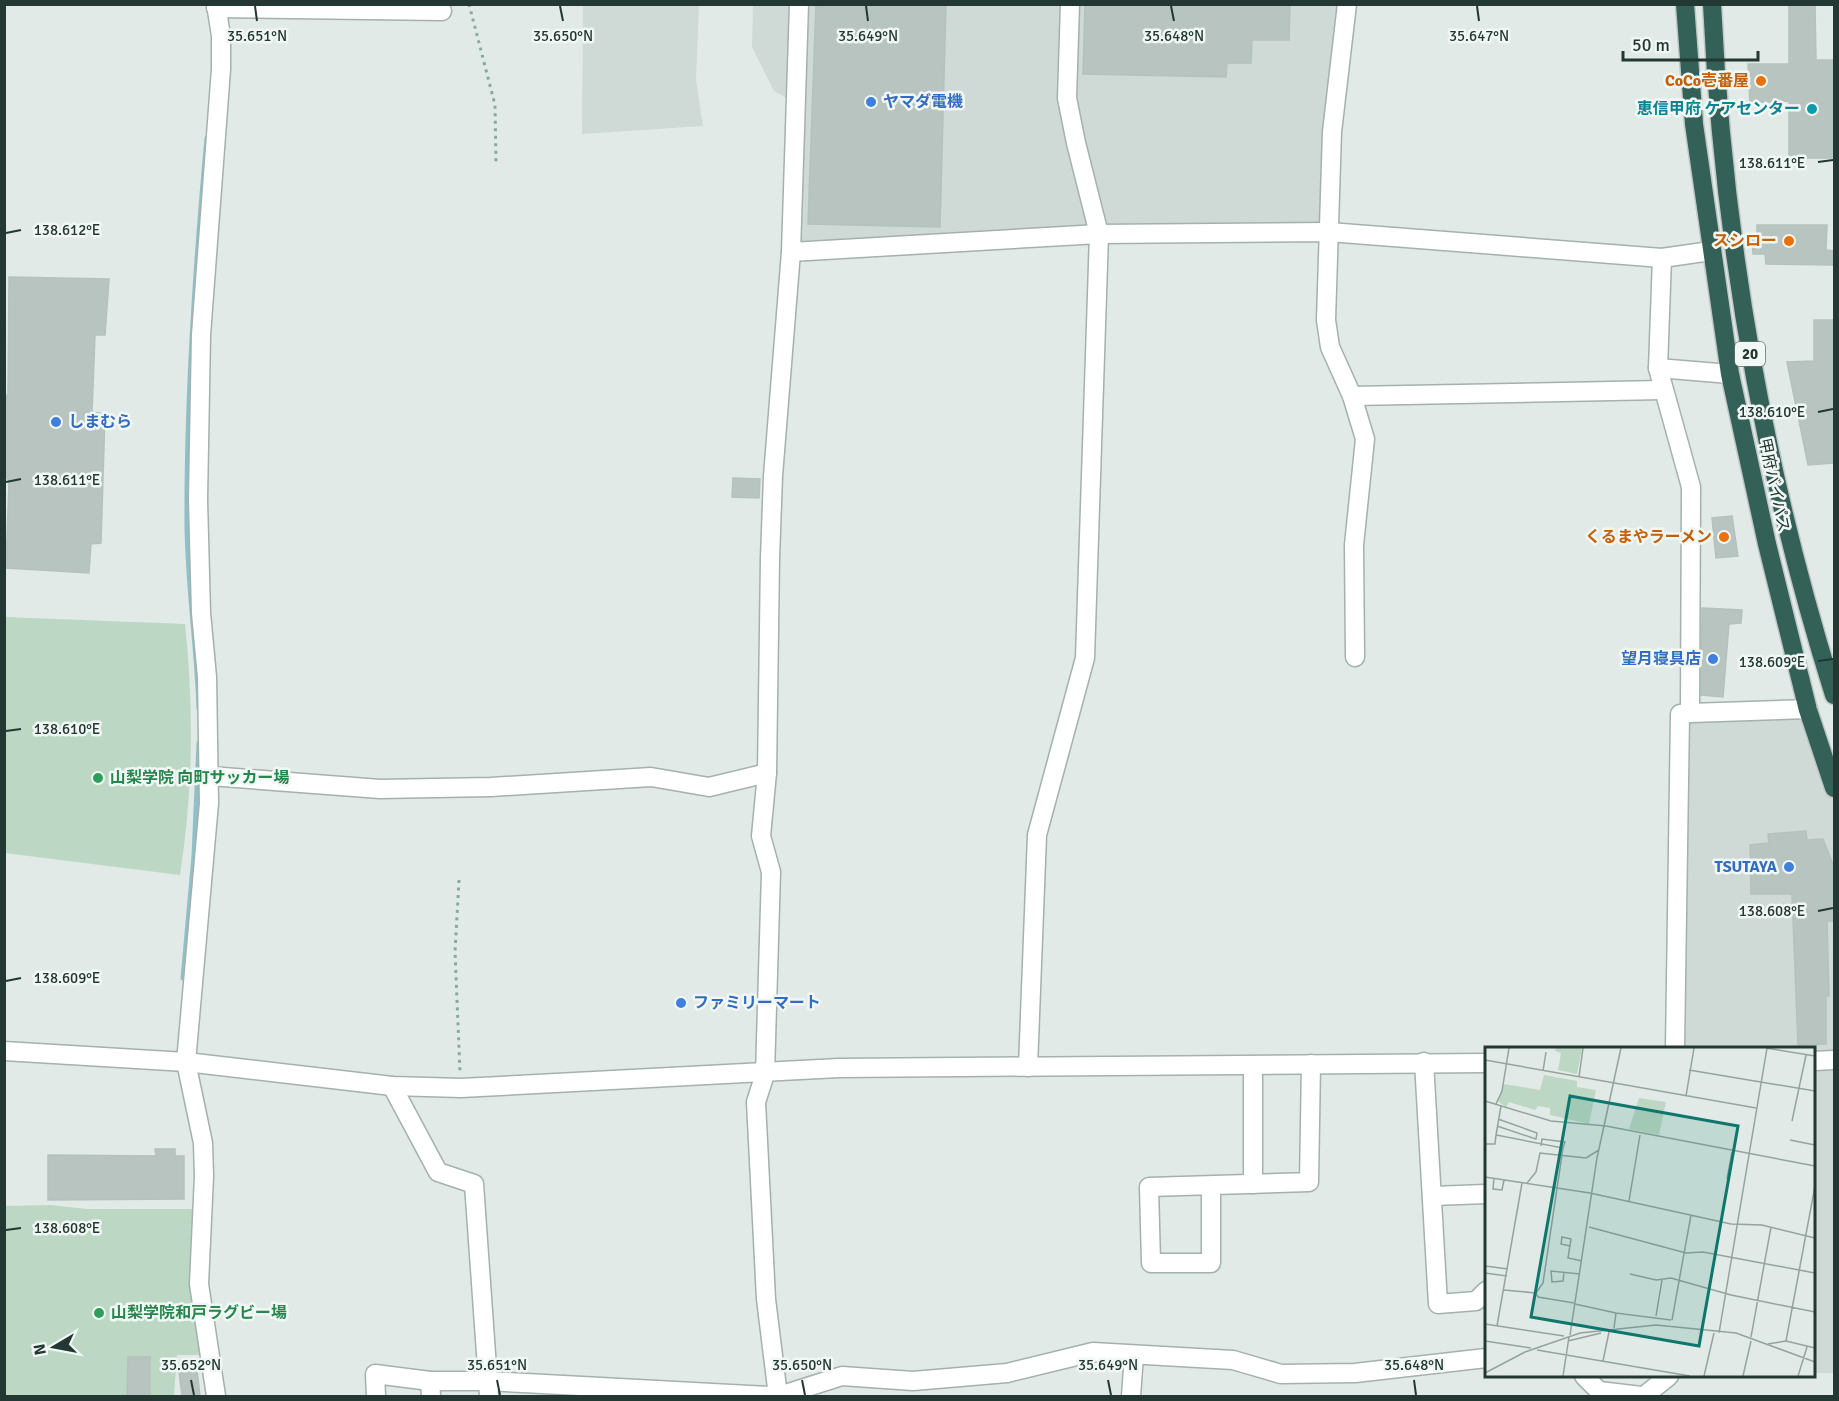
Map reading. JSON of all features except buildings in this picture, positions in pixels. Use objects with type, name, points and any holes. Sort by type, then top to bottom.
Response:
[{"type":"highway","name":"甲府バイパス","points":[[1685,4],[1694,124],[1710,251],[1730,374],[1767,544],[1808,709],[1834,788]]},
{"type":"highway","name":"甲府バイパス","points":[[1712,4],[1724,169],[1748,344],[1799,577],[1834,695]]},
{"type":"street","points":[[799,4],[791,252],[773,476],[767,773],[761,836],[771,872],[765,1074],[756,1102],[766,1299],[779,1396],[842,1376],[913,1381],[1007,1373],[1093,1352],[1233,1360],[1281,1374],[1355,1372],[1485,1358]]},
{"type":"street","points":[[1028,1067],[1037,835],[1085,658],[1099,234],[1067,98],[1070,4]]},
{"type":"street","points":[[1347,4],[1332,132],[1326,320],[1330,347],[1352,396],[1365,439],[1354,545],[1355,657]]},
{"type":"street","points":[[216,1396],[199,1284],[204,1176],[203,1143],[186,1062],[210,776],[198,516],[201,335],[221,69],[221,36],[216,6],[442,11]]},
{"type":"street","points":[[791,252],[1099,234],[1329,232],[1585,254],[1662,258],[1710,251]]},
{"type":"street","points":[[1662,258],[1658,368],[1662,390],[1691,488],[1690,713]]},
{"type":"street","points":[[1658,368],[1730,374]]},
{"type":"street","points":[[1352,396],[1662,390]]},
{"type":"street","points":[[1676,1047],[1680,714],[1808,709]]},
{"type":"street","points":[[210,776],[380,789],[491,787],[651,777],[709,787],[767,773]]},
{"type":"street","points":[[4,1051],[186,1062],[392,1086],[461,1088],[765,1074],[839,1068],[1485,1063]]},
{"type":"street","points":[[1815,1061],[1834,1060]]},
{"type":"street","points":[[1424,1062],[1438,1304],[1476,1301],[1485,1292]]},
{"type":"street","points":[[1211,1186],[1211,1263],[1150,1263],[1149,1187],[1309,1182],[1311,1064]]},
{"type":"street","points":[[1252,1065],[1253,1184]]},
{"type":"street","points":[[392,1086],[438,1172],[474,1184],[488,1389]]},
{"type":"street","points":[[1432,1196],[1485,1194]]},
{"type":"street","points":[[1131,1396],[1134,1355]]},
{"type":"street","points":[[376,1396],[375,1374],[431,1389],[770,1396]]},
{"type":"street","points":[[1585,1377],[1599,1391],[1643,1396],[1668,1377]]},
{"type":"path","points":[[469,4],[495,105],[496,163]]},
{"type":"path","points":[[459,880],[455,951],[461,1088]]},
{"type":"shaded area","points":[[583,5],[699,5],[696,80],[703,126],[582,134]]},
{"type":"shaded area","points":[[753,5],[1347,5],[1329,232],[791,252],[796,103],[774,91],[752,47]]},
{"type":"shaded area","points":[[1808,710],[1834,788],[1834,1373],[1815,1373],[1815,1047],[1675,1047],[1680,714]]},
{"type":"green space","name":"山梨学院 向町サッカー場","points":[[5,617],[185,624],[190,687],[191,750],[188,812],[180,875],[5,853]]},
{"type":"green space","name":"山梨学院和戸ラグビー場","points":[[50,1205],[87,1209],[194,1209],[191,1296],[200,1355],[177,1355],[174,1396],[5,1396],[4,1206]]},
{"type":"waterway","points":[[199,709],[188,551],[187,479],[192,333],[207,138]]},
{"type":"waterway","points":[[183,978],[194,856],[199,743]]},
{"type":"place","name":"CoCo壱番屋","points":[[1761,81]]},
{"type":"place","name":"ヤマダ電機","points":[[871,102]]},
{"type":"place","name":"恵信甲府 ケアセンター","points":[[1812,109]]},
{"type":"place","name":"スシロー","points":[[1789,241]]},
{"type":"place","name":"しまむら","points":[[56,422]]},
{"type":"place","name":"くるまやラーメン","points":[[1724,537]]},
{"type":"place","name":"望月寝具店","points":[[1713,659]]},
{"type":"place","name":"山梨学院 向町サッカー場","points":[[98,778]]},
{"type":"place","name":"TSUTAYA","points":[[1789,867]]},
{"type":"place","name":"ファミリーマート","points":[[681,1003]]},
{"type":"place","name":"山梨学院和戸ラグビー場","points":[[99,1313]]}]
